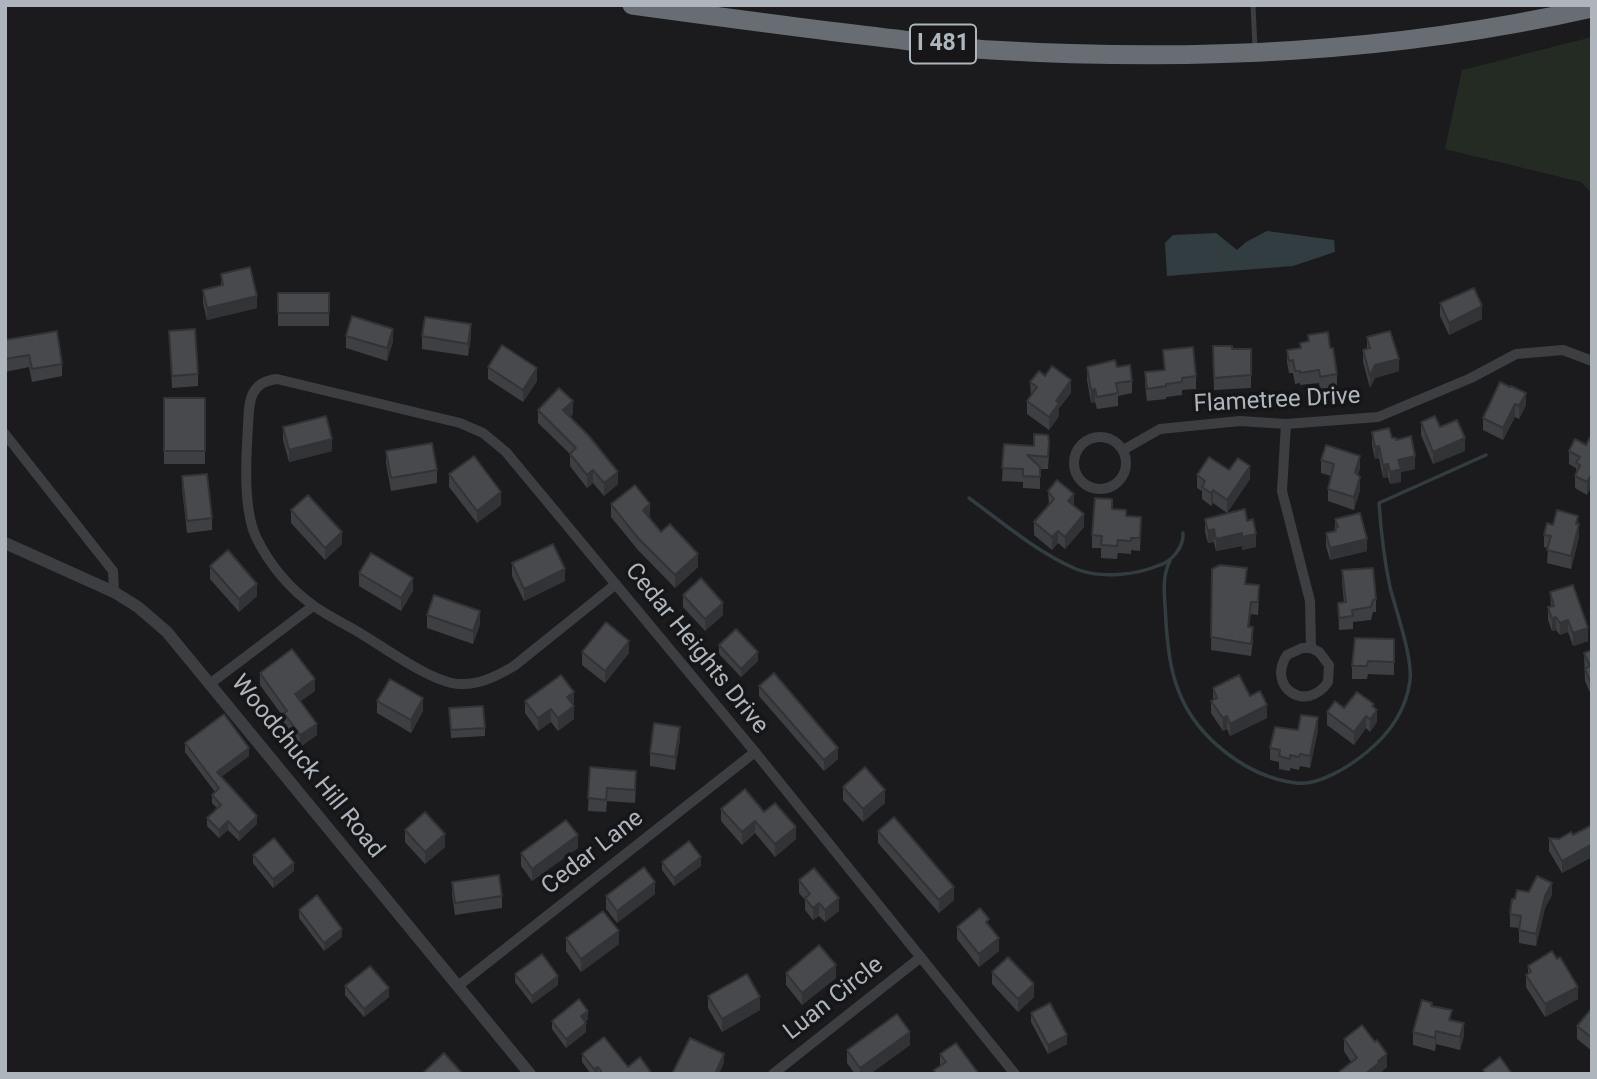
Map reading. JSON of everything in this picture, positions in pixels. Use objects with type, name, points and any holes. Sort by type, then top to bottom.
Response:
[{"type":"highway","name":"I 481","points":[[632,5],[988,50],[1130,57],[1255,54],[1391,43],[1458,34],[1592,8]]},
{"type":"street","name":"Flametree Drive","points":[[1123,450],[1160,429],[1240,421],[1286,424],[1378,416],[1471,378],[1516,354],[1563,350],[1592,361]]},
{"type":"street","name":"Cedar Heights Drive","points":[[313,606],[274,568],[256,536],[250,517],[247,452],[252,393],[263,382],[277,379],[460,423],[483,433],[506,452],[616,584],[1015,1074]]},
{"type":"street","points":[[1286,424],[1282,491],[1310,601],[1311,648]]},
{"type":"street","points":[[5,434],[113,571],[114,592]]},
{"type":"street","points":[[1104,436],[1123,450],[1126,459],[1124,473],[1112,486],[1103,489],[1090,488],[1076,475],[1074,454],[1086,439],[1104,436]]},
{"type":"street","name":"Woodchuck Hill Road","points":[[5,544],[114,592],[138,607],[167,632],[530,1074]]},
{"type":"street","points":[[211,683],[313,606],[427,673],[456,684],[477,683],[514,666],[616,584]]},
{"type":"street","points":[[1311,648],[1325,658],[1329,666],[1328,682],[1316,695],[1299,696],[1285,687],[1280,671],[1287,655],[1294,650],[1311,648]]},
{"type":"street","name":"Cedar Lane","points":[[458,986],[755,752]]},
{"type":"street","name":"Luan Circle","points":[[773,1074],[922,957]]},
{"type":"lane","points":[[1253,5],[1255,54]]},
{"type":"shaded area","points":[[1592,37],[1592,193],[1581,182],[1445,149],[1462,70]]},
{"type":"shaded area","points":[[1267,231],[1334,240],[1335,252],[1293,266],[1167,276],[1165,243],[1173,235],[1216,233],[1237,250]]},
{"type":"building","points":[[250,267],[257,296],[207,308],[203,290],[223,285],[221,274]]},
{"type":"building","points":[[1474,288],[1482,306],[1449,323],[1440,303]]},
{"type":"building","points":[[278,293],[329,293],[329,313],[278,313]]},
{"type":"building","points":[[352,316],[393,329],[387,348],[346,336]]},
{"type":"building","points":[[425,317],[471,324],[468,344],[422,336]]},
{"type":"building","points":[[195,329],[198,374],[172,376],[169,331]]},
{"type":"building","points":[[57,331],[62,364],[32,369],[29,355],[5,359],[5,340]]},
{"type":"building","points":[[1390,331],[1399,359],[1375,365],[1370,376],[1363,350],[1370,348],[1367,337]]},
{"type":"building","points":[[1328,332],[1337,374],[1320,377],[1319,370],[1300,373],[1295,371],[1287,350],[1301,348],[1300,343],[1309,341],[1308,335]]},
{"type":"building","points":[[502,345],[537,368],[523,390],[488,367]]},
{"type":"building","points":[[1213,346],[1251,349],[1251,375],[1214,378]]},
{"type":"building","points":[[1193,347],[1196,376],[1182,378],[1182,382],[1147,389],[1145,372],[1165,370],[1163,350]]},
{"type":"building","points":[[1115,360],[1117,367],[1130,365],[1132,381],[1116,383],[1118,393],[1097,397],[1095,389],[1091,390],[1087,367]]},
{"type":"building","points":[[1052,366],[1071,380],[1056,401],[1059,403],[1049,417],[1027,401],[1037,387],[1030,382],[1039,371],[1045,376]]},
{"type":"building","points":[[1500,382],[1526,393],[1519,406],[1515,404],[1503,428],[1483,418]]},
{"type":"building","points":[[559,388],[573,401],[563,410],[589,436],[618,472],[604,483],[593,470],[587,475],[570,454],[576,448],[538,410]]},
{"type":"building","points":[[164,398],[205,398],[205,451],[164,451]]},
{"type":"building","points":[[326,416],[332,439],[289,450],[283,427]]},
{"type":"building","points":[[1435,416],[1440,427],[1457,420],[1465,438],[1433,452],[1421,422]]},
{"type":"building","points":[[1389,428],[1392,438],[1396,440],[1411,436],[1415,456],[1398,460],[1401,469],[1390,472],[1388,464],[1383,465],[1379,446],[1375,447],[1372,432]]},
{"type":"building","points":[[1034,434],[1048,435],[1049,441],[1048,457],[1027,455],[1040,467],[1040,477],[1023,476],[1023,469],[1002,468],[1004,444],[1034,446]]},
{"type":"building","points":[[1592,434],[1592,473],[1587,482],[1575,476],[1580,465],[1576,463],[1580,457],[1569,451],[1575,439],[1586,445]]},
{"type":"building","points":[[432,443],[437,470],[391,478],[386,451]]},
{"type":"building","points":[[1326,445],[1360,456],[1355,472],[1360,477],[1354,497],[1328,489],[1334,464],[1321,460]]},
{"type":"building","points":[[474,456],[501,492],[477,511],[449,474]]},
{"type":"building","points":[[1209,457],[1229,470],[1238,458],[1250,466],[1227,500],[1213,490],[1211,493],[1202,487],[1205,481],[1197,475]]},
{"type":"building","points":[[207,474],[212,518],[187,521],[182,476]]},
{"type":"building","points":[[1057,480],[1074,494],[1068,501],[1084,514],[1065,537],[1058,531],[1052,537],[1034,522],[1054,499],[1048,491]]},
{"type":"building","points":[[635,485],[650,504],[643,510],[661,532],[670,524],[698,554],[675,575],[638,538],[611,504]]},
{"type":"building","points":[[308,495],[342,532],[325,548],[291,510]]},
{"type":"building","points":[[1095,498],[1112,499],[1112,509],[1126,510],[1126,516],[1141,517],[1140,538],[1131,538],[1131,541],[1118,540],[1117,546],[1101,545],[1102,536],[1092,535]]},
{"type":"building","points":[[1245,509],[1247,521],[1253,519],[1256,534],[1242,537],[1242,533],[1216,539],[1214,529],[1208,531],[1205,519]]},
{"type":"building","points":[[1557,510],[1578,516],[1576,524],[1579,524],[1571,556],[1547,550],[1551,536],[1544,535],[1547,523],[1553,525]]},
{"type":"building","points":[[1360,513],[1367,539],[1330,548],[1326,533],[1336,531],[1335,528],[1338,527],[1335,519]]},
{"type":"building","points":[[553,544],[565,569],[524,589],[512,563]]},
{"type":"building","points":[[228,550],[257,584],[239,599],[210,566]]},
{"type":"building","points":[[371,553],[413,578],[401,598],[359,573]]},
{"type":"building","points":[[1220,565],[1247,568],[1245,584],[1259,585],[1258,602],[1251,602],[1248,627],[1253,627],[1251,644],[1211,637],[1212,569]]},
{"type":"building","points":[[1373,568],[1376,599],[1371,607],[1352,610],[1353,616],[1339,618],[1338,603],[1346,602],[1342,570]]},
{"type":"building","points":[[701,578],[723,603],[705,619],[683,595]]},
{"type":"building","points":[[1573,585],[1588,628],[1573,633],[1568,620],[1560,623],[1556,617],[1552,619],[1548,607],[1554,606],[1550,592]]},
{"type":"building","points":[[434,595],[480,611],[473,631],[427,615]]},
{"type":"building","points":[[606,622],[629,641],[605,671],[582,652]]},
{"type":"building","points":[[736,629],[758,652],[741,669],[719,645]]},
{"type":"building","points":[[1355,638],[1394,639],[1394,662],[1368,661],[1367,666],[1352,666]]},
{"type":"building","points":[[292,649],[315,679],[295,694],[317,724],[300,735],[260,673]]},
{"type":"building","points":[[1592,650],[1591,683],[1585,669],[1590,666],[1584,653]]},
{"type":"building","points":[[774,673],[838,748],[824,760],[759,686]]},
{"type":"building","points":[[561,675],[574,692],[567,697],[574,706],[558,718],[551,709],[538,718],[525,701]]},
{"type":"building","points":[[1239,675],[1250,696],[1260,691],[1267,705],[1230,724],[1227,716],[1223,718],[1211,701],[1217,698],[1213,688]]},
{"type":"building","points":[[390,679],[423,698],[411,720],[377,701]]},
{"type":"building","points":[[1357,692],[1374,704],[1372,706],[1377,710],[1370,719],[1366,716],[1354,732],[1327,712],[1335,701],[1344,708]]},
{"type":"building","points":[[483,706],[485,728],[451,730],[449,708]]},
{"type":"building","points":[[224,714],[249,748],[217,772],[257,816],[239,833],[228,821],[219,830],[207,818],[221,805],[212,795],[219,788],[185,743]]},
{"type":"building","points":[[1301,715],[1318,717],[1310,756],[1290,755],[1290,759],[1279,756],[1280,750],[1270,748],[1275,727],[1298,730]]},
{"type":"building","points":[[654,723],[680,727],[675,757],[650,753]]},
{"type":"building","points":[[590,767],[636,771],[635,790],[607,788],[606,800],[588,798]]},
{"type":"building","points":[[865,767],[885,790],[863,809],[843,787]]},
{"type":"building","points":[[745,789],[764,812],[775,803],[796,827],[775,844],[755,821],[742,832],[721,809]]},
{"type":"building","points":[[425,812],[445,834],[425,852],[405,830]]},
{"type":"building","points":[[894,817],[954,887],[939,900],[878,831]]},
{"type":"building","points":[[566,820],[578,835],[532,869],[521,853]]},
{"type":"building","points":[[1592,825],[1592,844],[1562,861],[1549,838],[1559,839],[1571,832],[1573,835]]},
{"type":"building","points":[[274,838],[294,863],[273,879],[253,855]]},
{"type":"building","points":[[689,841],[701,857],[674,878],[662,862]]},
{"type":"building","points":[[644,867],[655,882],[617,911],[606,896]]},
{"type":"building","points":[[814,868],[839,898],[825,910],[819,903],[813,908],[805,898],[810,894],[799,880]]},
{"type":"building","points":[[499,875],[502,896],[455,903],[452,882]]},
{"type":"building","points":[[1537,876],[1552,883],[1545,896],[1536,934],[1519,930],[1521,916],[1510,914],[1512,899],[1515,899],[1517,890],[1529,892]]},
{"type":"building","points":[[317,895],[342,929],[324,943],[299,910]]},
{"type":"building","points":[[980,908],[989,919],[986,922],[999,938],[979,954],[957,927]]},
{"type":"building","points":[[603,911],[619,931],[581,959],[566,938]]},
{"type":"building","points":[[819,945],[836,965],[802,993],[786,973]]},
{"type":"building","points":[[1552,951],[1557,959],[1560,957],[1578,987],[1545,1004],[1526,975],[1531,972],[1528,966]]},
{"type":"building","points":[[542,954],[558,976],[532,996],[515,974]]},
{"type":"building","points":[[1008,957],[1034,984],[1018,999],[992,972]]},
{"type":"building","points":[[370,966],[389,988],[364,1009],[345,986]]},
{"type":"building","points":[[747,974],[760,997],[722,1019],[708,996]]},
{"type":"building","points":[[579,999],[588,1011],[581,1016],[586,1023],[566,1039],[552,1021]]},
{"type":"building","points":[[1422,1000],[1432,1003],[1431,1006],[1452,1010],[1449,1020],[1464,1023],[1460,1037],[1436,1031],[1435,1038],[1413,1032]]},
{"type":"building","points":[[1050,1003],[1067,1035],[1048,1045],[1031,1013]]},
{"type":"building","points":[[1592,1008],[1592,1038],[1577,1026]]},
{"type":"building","points":[[897,1014],[910,1032],[860,1068],[847,1050]]},
{"type":"building","points":[[1362,1025],[1387,1054],[1365,1074],[1339,1074],[1357,1058],[1344,1039]]},
{"type":"building","points":[[604,1037],[628,1067],[640,1057],[652,1074],[603,1074],[598,1067],[594,1069],[582,1054]]},
{"type":"building","points":[[690,1038],[724,1054],[715,1074],[672,1074]]},
{"type":"building","points":[[956,1043],[979,1074],[936,1074],[934,1070],[946,1062],[940,1054]]},
{"type":"building","points":[[444,1053],[463,1074],[424,1072]]},
{"type":"building","points":[[1500,1057],[1512,1074],[1486,1074],[1483,1070]]},
{"type":"waterway","points":[[1170,561],[1164,592],[1170,658],[1179,692],[1198,725],[1226,752],[1260,773],[1296,783],[1324,778],[1352,763],[1382,737],[1395,721],[1408,692],[1409,660],[1388,577],[1379,503],[1486,455]]},
{"type":"waterway","points":[[969,498],[1048,554],[1076,569],[1096,574],[1129,573],[1164,563],[1173,557],[1179,548],[1183,533]]}]
